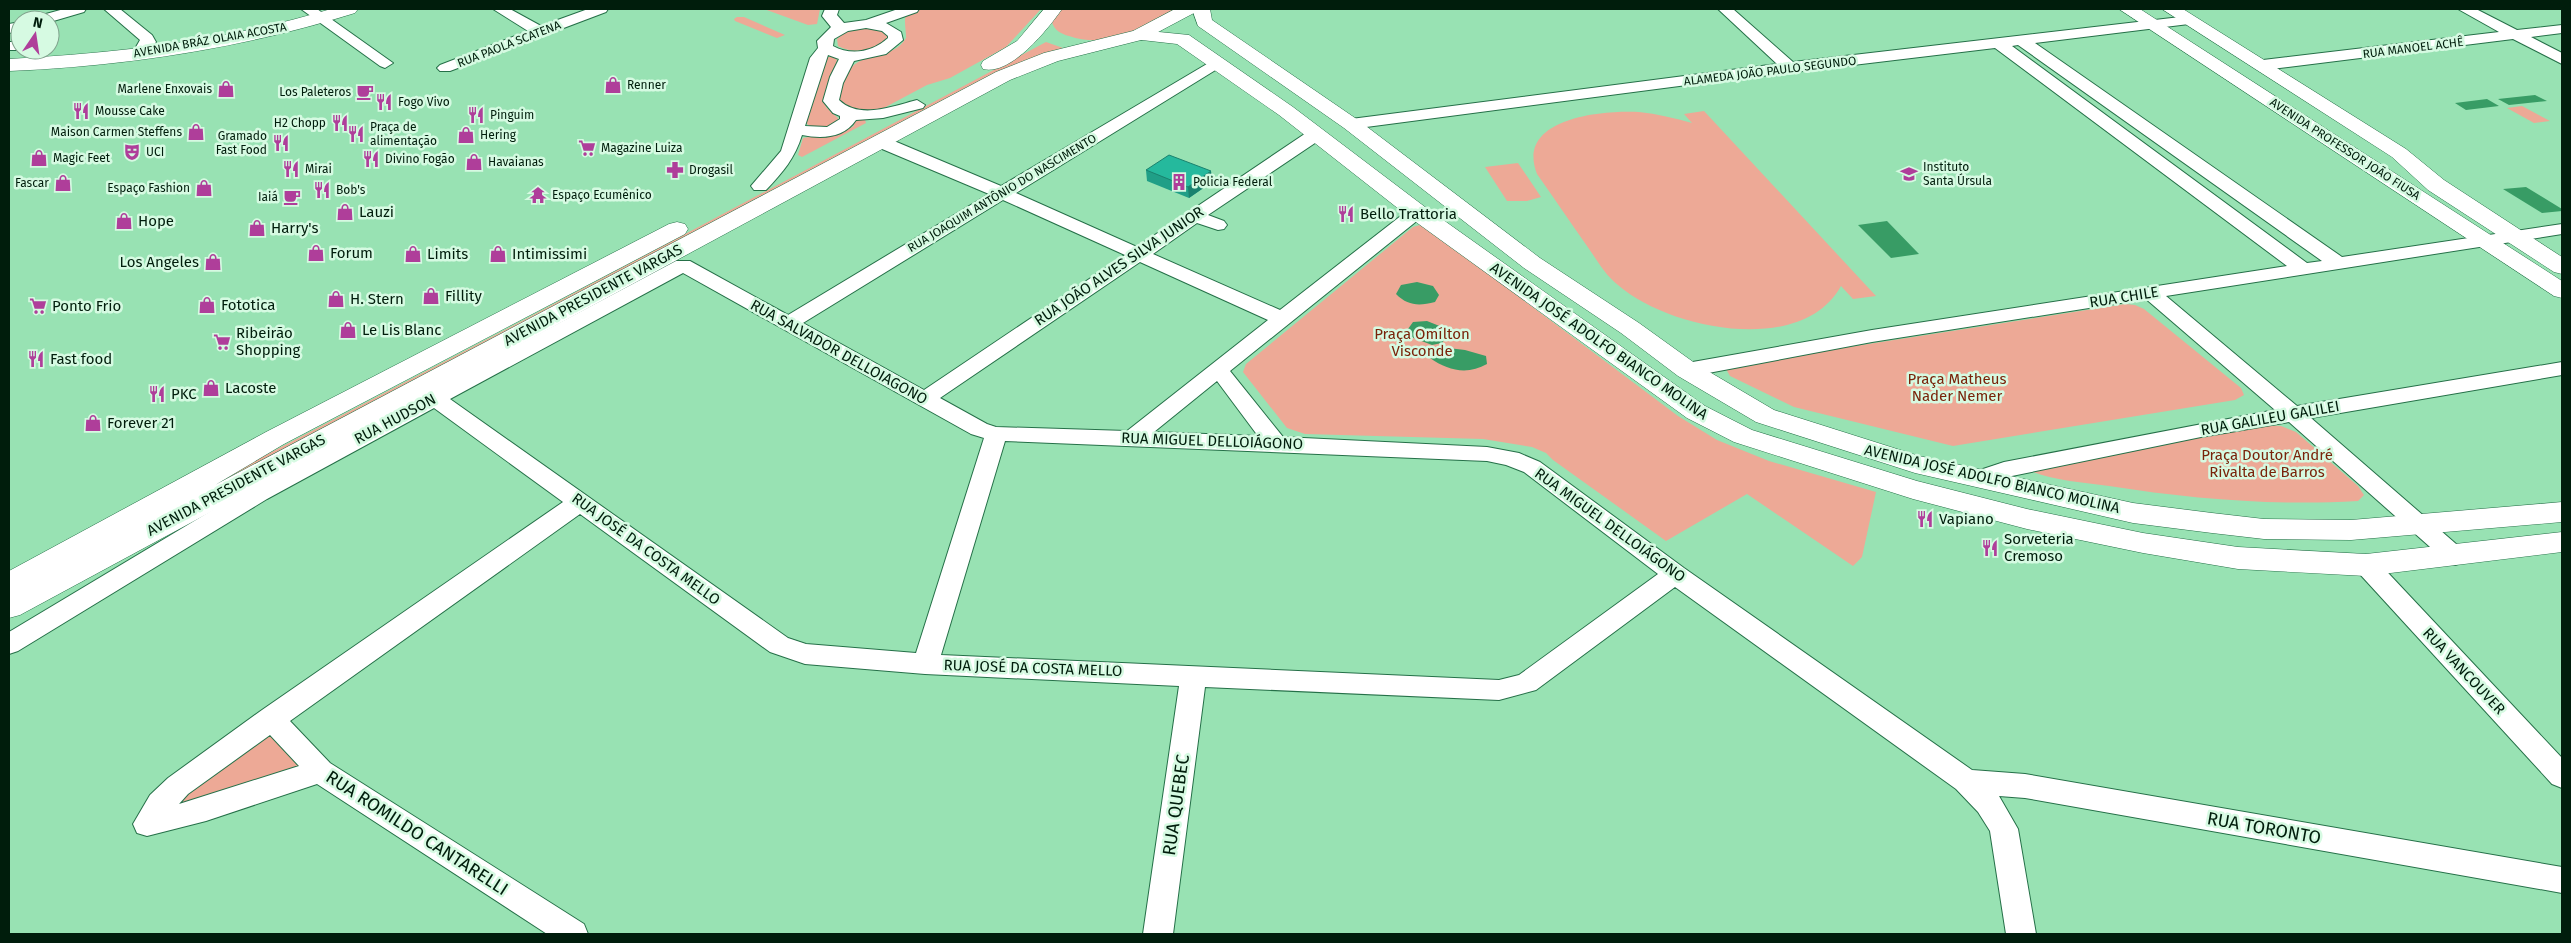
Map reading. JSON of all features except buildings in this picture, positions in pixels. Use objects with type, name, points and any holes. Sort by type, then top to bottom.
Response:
[{"type":"main road","name":"AVENIDA BRÁZ OLAIA ACOSTA","points":[[60,46],[144,46],[290,9]]},
{"type":"main road","name":"AVENIDA BRÁZ OLAIA ACOSTA","points":[[9,65],[144,46],[255,35],[314,14],[348,9]]},
{"type":"main road","name":"AVENIDA PRESIDENTE VARGAS","points":[[9,607],[1003,76],[1051,57],[1139,36],[1188,9]]},
{"type":"main road","name":"AVENIDA JOSÉ ADOLFO BIANCO MOLINA","points":[[1200,9],[1204,22],[1351,124],[1532,262],[1630,328],[1687,370],[1765,416],[1914,464],[2133,513],[2264,529],[2351,530],[2562,512]]},
{"type":"main road","name":"AVENIDA PROFESSOR JOÃO FIUSA","points":[[2128,9],[2562,291]]},
{"type":"main road","name":"AVENIDA PROFESSOR JOÃO FIUSA","points":[[2171,9],[2263,65],[2399,153],[2436,186],[2562,267]]},
{"type":"main road","name":"AVENIDA PRESIDENTE VARGAS","points":[[9,584],[284,434],[917,105],[1013,53],[1032,37],[1048,15]]},
{"type":"main road","points":[[1048,15],[1054,39],[1070,45],[1090,48]]},
{"type":"main road","name":"AVENIDA JOSÉ ADOLFO BIANCO MOLINA","points":[[1139,36],[1182,39],[1286,111],[1417,212],[1696,412],[1743,436],[1932,494],[2027,519],[2143,543],[2238,558],[2366,565],[2562,542]]},
{"type":"main road","points":[[1315,135],[1330,137],[1341,135],[1348,130],[1351,124]]},
{"type":"main road","points":[[683,265],[772,205],[786,192]]},
{"type":"main road","points":[[1505,275],[1532,262]]},
{"type":"main road","points":[[9,569],[168,490],[189,487]]},
{"type":"main road","points":[[2133,513],[2143,543]]},
{"type":"street","points":[[60,14],[79,9]]},
{"type":"street","points":[[111,9],[144,46]]},
{"type":"street","points":[[500,9],[540,32]]},
{"type":"street","name":"RUA PAOLA SCATENA","points":[[446,68],[601,9]]},
{"type":"street","points":[[832,9],[829,16],[841,29]]},
{"type":"street","points":[[760,186],[781,164],[788,151],[818,58],[826,48],[827,38],[841,29],[866,24],[912,9]]},
{"type":"street","points":[[1725,9],[1790,68]]},
{"type":"street","points":[[2464,9],[2562,59]]},
{"type":"street","points":[[314,14],[385,63]]},
{"type":"street","name":"ALAMEDA JOÃO PAULO SEGUNDO","points":[[1351,124],[1790,68],[2189,20]]},
{"type":"street","points":[[826,48],[848,56],[882,50],[895,40],[896,35],[893,30],[866,24]]},
{"type":"street","name":"RUA MANOEL ACHÊ","points":[[2263,65],[2517,36],[2562,29]]},
{"type":"street","points":[[2021,40],[2339,264]]},
{"type":"street","points":[[1999,43],[2304,270]]},
{"type":"street","points":[[848,56],[841,67],[831,101],[836,108],[848,115],[865,116],[917,105]]},
{"type":"street","name":"RUA JOAQUIM ANTÔNIO DO NASCIMENTO","points":[[787,324],[1217,63]]},
{"type":"street","points":[[796,129],[818,133],[833,131],[844,125],[848,120],[848,115]]},
{"type":"street","name":"RUA JOÃO ALVES SILVA JUNIOR","points":[[924,399],[1136,254],[1315,135]]},
{"type":"street","points":[[881,142],[1002,193],[1281,318]]},
{"type":"street","points":[[1132,438],[1417,212]]},
{"type":"street","points":[[1193,216],[1218,225]]},
{"type":"street","name":"RUA CHILE","points":[[1687,370],[1872,336],[2562,229]]},
{"type":"street","name":"RUA SALVADOR DELLOIAGONO","points":[[683,265],[979,429],[996,434]]},
{"type":"street","name":"RUA HUDSON","points":[[9,644],[259,493],[683,265]]},
{"type":"street","points":[[2150,294],[2293,414],[2455,556]]},
{"type":"street","name":"RUA GALILEU GALILEI","points":[[1979,478],[2004,470],[2116,446],[2562,368]]},
{"type":"street","points":[[1218,369],[1276,444]]},
{"type":"street","name":"RUA JOSÉ DA COSTA MELLO","points":[[434,398],[779,645],[805,654],[925,664],[1499,690],[1527,683],[1675,574]]},
{"type":"street","points":[[925,664],[996,434]]},
{"type":"street","name":"RUA MIGUEL DELLOIÁGONO","points":[[996,434],[1132,438],[1487,454],[1511,458],[1532,467],[1675,574],[1966,781],[1988,803],[2004,829],[2021,934]]},
{"type":"street","points":[[320,771],[206,809],[147,824],[160,804],[178,786],[580,502]]},
{"type":"street","name":"RUA VANCOUVER","points":[[2366,565],[2562,776]]},
{"type":"street","name":"RUA QUEBEC","points":[[1158,934],[1194,675]]},
{"type":"street","name":"RUA ROMILDO CANTARELLI","points":[[272,718],[320,771],[573,934]]},
{"type":"street","name":"RUA TORONTO","points":[[1966,781],[2025,786],[2562,880]]},
{"type":"green space","points":[[764,9],[820,9],[817,24],[808,25]]},
{"type":"green space","points":[[922,9],[1041,9],[1006,47],[950,78],[927,85],[880,110],[861,112],[840,104],[837,97],[851,68],[864,59],[887,53],[901,45],[906,38],[905,18],[910,12]]},
{"type":"green space","points":[[1061,9],[1177,9],[1152,23],[1126,34],[1098,40],[1084,40],[1066,35],[1054,27],[1052,22]]},
{"type":"green space","points":[[744,17],[785,35],[777,38],[735,21],[734,19]]},
{"type":"green space","points":[[860,28],[881,30],[888,36],[887,40],[869,49],[857,51],[838,46],[837,39],[845,32]]},
{"type":"green space","points":[[1046,42],[1063,48],[105,544],[9,596],[9,591],[27,580],[520,322]]},
{"type":"green space","points":[[827,57],[834,57],[837,60],[825,101],[826,107],[840,120],[835,127],[813,129],[806,123]]},
{"type":"green space","points":[[2522,106],[2550,121],[2534,123],[2507,108]]},
{"type":"green space","points":[[1704,111],[1876,296],[1853,299],[1841,286],[1822,308],[1797,322],[1766,328],[1734,329],[1700,323],[1668,314],[1640,301],[1609,277],[1537,174],[1534,155],[1538,140],[1550,129],[1566,121],[1585,116],[1604,113],[1639,112],[1666,116],[1692,123],[1684,114]]},
{"type":"green space","points":[[865,120],[866,123],[802,157],[798,155],[803,138],[843,131],[854,126],[852,122]]},
{"type":"green space","points":[[1518,163],[1541,197],[1527,201],[1507,201],[1485,167]]},
{"type":"green space","name":"Praça Omílton Visconde","points":[[1420,225],[1426,227],[1678,416],[1717,440],[1769,461],[1876,492],[1862,557],[1853,566],[1747,494],[1666,541],[1553,460],[1546,453],[1532,447],[1483,439],[1305,434],[1287,428],[1243,372],[1246,364],[1413,227]]},
{"type":"green space","name":"Praça Matheus Nader Nemer","points":[[2125,304],[2135,305],[2144,309],[2241,388],[2244,395],[2235,400],[1953,446],[1794,407],[1730,376],[1726,369],[1733,365]]},
{"type":"green space","name":"Praça Doutor André Rivalta de Barros","points":[[2265,425],[2281,426],[2296,432],[2358,486],[2364,495],[2358,501],[2295,503],[2202,498],[2069,481],[2031,471],[2031,466]]},
{"type":"green space","points":[[266,723],[314,771],[157,816]]},
{"type":"shaded area","points":[[2535,95],[2547,101],[2509,105],[2498,99]]},
{"type":"shaded area","points":[[2487,99],[2499,106],[2466,110],[2455,103]]},
{"type":"shaded area","points":[[2526,187],[2562,209],[2562,211],[2542,213],[2503,189]]},
{"type":"shaded area","points":[[1887,221],[1919,254],[1891,258],[1858,225]]},
{"type":"shaded area","points":[[1417,282],[1433,286],[1439,295],[1435,302],[1424,304],[1409,303],[1396,294],[1401,285]]},
{"type":"shaded area","points":[[1427,321],[1442,327],[1447,336],[1442,343],[1432,345],[1411,337],[1408,329],[1413,322]]},
{"type":"shaded area","points":[[1448,348],[1465,350],[1486,356],[1487,364],[1473,370],[1458,370],[1444,366],[1430,358],[1435,352]]},
{"type":"place","name":"Renner","points":[[613,85]]},
{"type":"place","name":"Marlene Enxovais","points":[[226,89]]},
{"type":"place","name":"Los Paleteros","points":[[365,92]]},
{"type":"place","name":"Fogo Vivo","points":[[384,102]]},
{"type":"place","name":"Mousse Cake","points":[[81,111]]},
{"type":"place","name":"Pinguim","points":[[476,115]]},
{"type":"place","name":"H2 Chopp","points":[[340,123]]},
{"type":"place","name":"Maison Carmen Steffens","points":[[196,132]]},
{"type":"place","name":"Praça de alimentação","points":[[356,134]]},
{"type":"place","name":"Hering","points":[[466,135]]},
{"type":"place","name":"Gramado Fast Food","points":[[281,143]]},
{"type":"place","name":"Magazine Luiza","points":[[587,148]]},
{"type":"place","name":"UCI","points":[[132,152]]},
{"type":"place","name":"Magic Feet","points":[[39,158]]},
{"type":"place","name":"Divino Fogão","points":[[371,159]]},
{"type":"place","name":"Havaianas","points":[[474,162]]},
{"type":"place","name":"Mirai","points":[[291,169]]},
{"type":"place","name":"Drogasil","points":[[675,170]]},
{"type":"place","name":"Instituto Santa Úrsula","points":[[1909,174]]},
{"type":"place","name":"Policia Federal","points":[[1179,182]]},
{"type":"place","name":"Fascar","points":[[63,183]]},
{"type":"place","name":"Espaço Fashion","points":[[204,188]]},
{"type":"place","name":"Bob's","points":[[322,190]]},
{"type":"place","name":"Espaço Ecumênico","points":[[538,195]]},
{"type":"place","name":"Iaiá","points":[[292,197]]},
{"type":"place","name":"Lauzi","points":[[345,212]]},
{"type":"place","name":"Bello Trattoria","points":[[1346,214]]},
{"type":"place","name":"Hope","points":[[124,221]]},
{"type":"place","name":"Harry's","points":[[257,228]]},
{"type":"place","name":"Forum","points":[[316,253]]},
{"type":"place","name":"Limits","points":[[413,254]]},
{"type":"place","name":"Intimissimi","points":[[498,254]]},
{"type":"place","name":"Los Angeles","points":[[213,262]]},
{"type":"place","name":"Fillity","points":[[431,296]]},
{"type":"place","name":"H. Stern","points":[[336,299]]},
{"type":"place","name":"Fototica","points":[[207,305]]},
{"type":"place","name":"Ponto Frio","points":[[38,306]]},
{"type":"place","name":"Le Lis Blanc","points":[[348,330]]},
{"type":"place","name":"Ribeirão Shopping","points":[[222,342]]},
{"type":"place","name":"Fast food","points":[[36,359]]},
{"type":"place","name":"Lacoste","points":[[211,388]]},
{"type":"place","name":"PKC","points":[[157,394]]},
{"type":"place","name":"Forever 21","points":[[93,423]]},
{"type":"place","name":"Vapiano","points":[[1925,519]]},
{"type":"place","name":"Sorveteria Cremoso","points":[[1990,548]]}]
